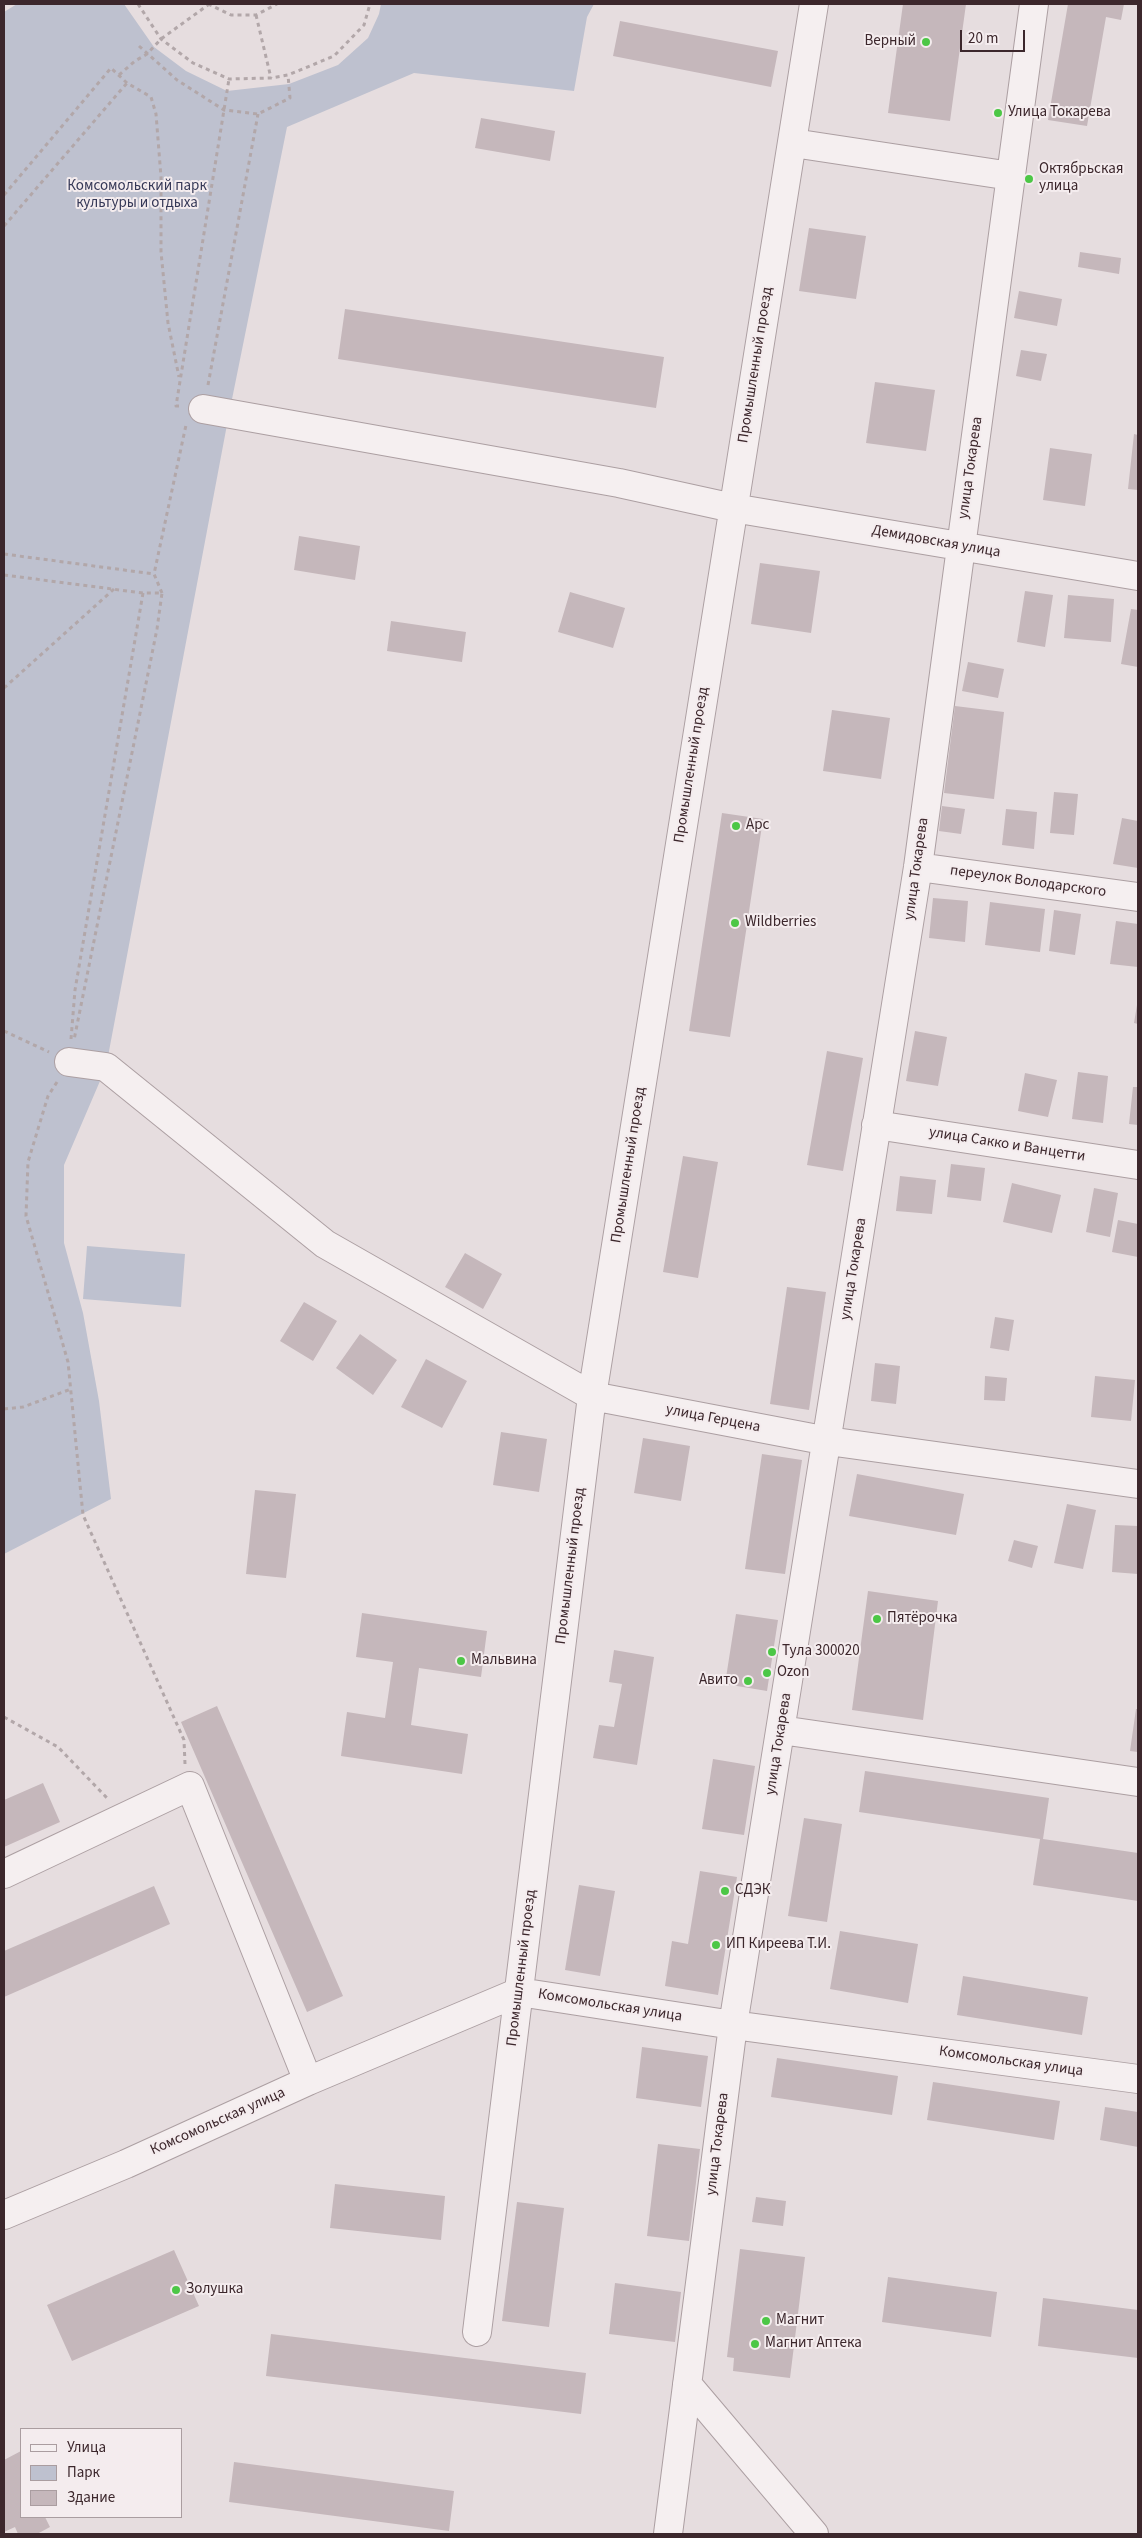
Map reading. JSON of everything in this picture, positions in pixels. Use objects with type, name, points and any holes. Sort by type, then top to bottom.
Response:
[{"type":"street","name":"Промышленный проезд","points":[[477,2332],[592,1396],[814,4]]},
{"type":"street","name":"улица Токарева","points":[[668,2534],[733,2025],[828,1441],[876,1125],[918,867],[1034,4]]},
{"type":"street","points":[[793,143],[1011,176]]},
{"type":"street","name":"Демидовская улица","points":[[195,413],[619,483],[733,508],[1138,576]]},
{"type":"street","name":"переулок Володарского","points":[[918,867],[1138,898]]},
{"type":"street","name":"улица Герцена","points":[[69,1062],[106,1067],[325,1244],[592,1396],[828,1441],[1138,1484]]},
{"type":"street","name":"улица Сакко и Ванцетти","points":[[876,1125],[1138,1165]]},
{"type":"street","points":[[781,1730],[1138,1782]]},
{"type":"street","points":[[4,1874],[190,1786],[308,2081]]},
{"type":"street","name":"Комсомольская улица","points":[[4,2215],[126,2164],[308,2081],[519,1992],[733,2025],[1138,2079]]},
{"type":"street","points":[[687,2384],[814,2534]]},
{"type":"path","points":[[138,4],[161,40],[193,63],[229,79],[271,78],[288,75],[334,56],[364,25],[370,4]]},
{"type":"path","points":[[119,75],[208,4],[231,14],[256,15],[277,4]]},
{"type":"path","points":[[256,15],[271,78]]},
{"type":"path","points":[[139,46],[177,80],[224,110],[258,114],[290,98],[288,75]]},
{"type":"path","points":[[4,195],[110,68],[127,83],[152,97],[156,114],[161,177],[161,252],[168,323],[180,380]]},
{"type":"path","points":[[176,406],[229,79]]},
{"type":"path","points":[[4,226],[127,83]]},
{"type":"path","points":[[190,1786],[185,1777],[184,1740],[83,1515],[68,1362],[26,1216],[28,1162],[48,1096],[69,1062],[157,629],[162,593],[154,574],[195,413],[258,114]]},
{"type":"path","points":[[4,554],[154,574]]},
{"type":"path","points":[[4,575],[143,593],[162,593]]},
{"type":"path","points":[[4,688],[114,589]]},
{"type":"path","points":[[69,1062],[75,990],[143,593]]},
{"type":"path","points":[[4,1031],[69,1062]]},
{"type":"path","points":[[4,1409],[23,1407],[71,1389]]},
{"type":"path","points":[[4,1717],[58,1747],[126,1817]]},
{"type":"green space","name":"Комсомольский парк культуры и отдыха","points":[[17,4],[124,4],[154,47],[186,71],[227,91],[289,84],[338,65],[368,38],[379,14],[381,4],[594,4],[587,17],[574,91],[414,73],[287,127],[229,414],[106,1067],[64,1165],[64,1243],[83,1313],[99,1401],[111,1499],[4,1554],[4,12]]},
{"type":"green space","points":[[87,1246],[185,1254],[181,1307],[83,1299]]},
{"type":"building","points":[[903,4],[966,4],[950,121],[888,113]]},
{"type":"building","points":[[1068,4],[1124,4],[1121,20],[1106,17],[1087,126],[1048,120]]},
{"type":"building","points":[[620,21],[778,51],[771,87],[613,56]]},
{"type":"building","points":[[481,118],[555,131],[550,161],[475,148]]},
{"type":"building","points":[[809,228],[866,236],[856,299],[799,291]]},
{"type":"building","points":[[1080,252],[1121,258],[1119,274],[1078,267]]},
{"type":"building","points":[[1019,291],[1062,299],[1057,326],[1014,318]]},
{"type":"building","points":[[345,309],[664,357],[656,408],[338,359]]},
{"type":"building","points":[[1021,350],[1047,354],[1041,381],[1016,376]]},
{"type":"building","points":[[875,382],[935,390],[926,451],[866,443]]},
{"type":"building","points":[[1134,434],[1138,435],[1138,490],[1128,489]]},
{"type":"building","points":[[1050,448],[1092,454],[1085,506],[1043,500]]},
{"type":"building","points":[[299,536],[360,546],[355,580],[294,570]]},
{"type":"building","points":[[760,563],[820,571],[811,633],[751,624]]},
{"type":"building","points":[[1025,591],[1053,595],[1045,647],[1017,642]]},
{"type":"building","points":[[570,592],[625,608],[613,648],[558,632]]},
{"type":"building","points":[[1068,595],[1114,599],[1111,642],[1064,638]]},
{"type":"building","points":[[1131,609],[1138,610],[1138,667],[1121,664]]},
{"type":"building","points":[[391,621],[466,632],[462,662],[387,651]]},
{"type":"building","points":[[968,662],[1004,669],[998,698],[962,691]]},
{"type":"building","points":[[955,706],[1004,712],[994,799],[944,793]]},
{"type":"building","points":[[832,710],[890,718],[881,779],[823,771]]},
{"type":"building","points":[[1054,792],[1078,794],[1074,835],[1050,833]]},
{"type":"building","points":[[942,806],[965,809],[961,834],[939,831]]},
{"type":"building","points":[[1006,809],[1037,812],[1034,849],[1002,845]]},
{"type":"building","points":[[722,813],[763,819],[730,1037],[689,1031]]},
{"type":"building","points":[[1122,818],[1138,821],[1138,868],[1113,864]]},
{"type":"building","points":[[933,898],[968,901],[965,942],[929,938]]},
{"type":"building","points":[[990,902],[1045,909],[1040,952],[985,945]]},
{"type":"building","points":[[1054,910],[1081,914],[1075,955],[1049,951]]},
{"type":"building","points":[[1116,921],[1138,924],[1138,967],[1110,964]]},
{"type":"building","points":[[1138,1005],[1138,1024],[1134,1023]]},
{"type":"building","points":[[915,1031],[947,1037],[938,1086],[906,1081]]},
{"type":"building","points":[[827,1051],[863,1058],[843,1171],[807,1165]]},
{"type":"building","points":[[1078,1072],[1108,1076],[1103,1123],[1072,1119]]},
{"type":"building","points":[[1025,1073],[1057,1080],[1048,1117],[1018,1111]]},
{"type":"building","points":[[1133,1087],[1138,1087],[1138,1125],[1129,1124]]},
{"type":"building","points":[[683,1156],[718,1162],[698,1278],[663,1272]]},
{"type":"building","points":[[951,1164],[985,1168],[981,1201],[947,1197]]},
{"type":"building","points":[[900,1176],[936,1180],[932,1214],[896,1211]]},
{"type":"building","points":[[1012,1183],[1061,1195],[1052,1233],[1003,1222]]},
{"type":"building","points":[[1094,1188],[1118,1193],[1110,1237],[1086,1232]]},
{"type":"building","points":[[1118,1220],[1138,1224],[1138,1257],[1112,1252]]},
{"type":"building","points":[[465,1253],[502,1274],[483,1309],[445,1287]]},
{"type":"building","points":[[787,1287],[826,1292],[809,1410],[770,1404]]},
{"type":"building","points":[[304,1302],[337,1321],[313,1361],[280,1341]]},
{"type":"building","points":[[995,1317],[1014,1320],[1009,1351],[990,1348]]},
{"type":"building","points":[[360,1334],[397,1360],[373,1395],[336,1368]]},
{"type":"building","points":[[426,1359],[467,1381],[442,1428],[401,1407]]},
{"type":"building","points":[[875,1363],[900,1366],[896,1404],[871,1401]]},
{"type":"building","points":[[985,1376],[1007,1378],[1005,1401],[984,1400]]},
{"type":"building","points":[[1095,1376],[1135,1380],[1131,1421],[1091,1417]]},
{"type":"building","points":[[501,1432],[547,1439],[539,1492],[493,1485]]},
{"type":"building","points":[[643,1438],[690,1446],[681,1501],[634,1493]]},
{"type":"building","points":[[762,1454],[802,1460],[785,1574],[745,1569]]},
{"type":"building","points":[[857,1474],[964,1494],[956,1535],[849,1516]]},
{"type":"building","points":[[255,1490],[296,1494],[286,1578],[246,1574]]},
{"type":"building","points":[[1067,1504],[1096,1510],[1083,1569],[1054,1563]]},
{"type":"building","points":[[1115,1525],[1138,1526],[1138,1574],[1112,1572]]},
{"type":"building","points":[[1014,1540],[1038,1546],[1032,1568],[1008,1561]]},
{"type":"building","points":[[868,1591],[938,1601],[923,1720],[852,1710]]},
{"type":"building","points":[[362,1613],[487,1631],[481,1677],[419,1668],[411,1725],[468,1734],[462,1774],[341,1756],[347,1712],[385,1718],[393,1662],[356,1657]]},
{"type":"building","points":[[736,1614],[778,1620],[767,1691],[725,1684]]},
{"type":"building","points":[[614,1650],[654,1657],[637,1765],[593,1758],[599,1725],[614,1727],[622,1684],[609,1682]]},
{"type":"building","points":[[217,1706],[343,1996],[307,2012],[181,1722]]},
{"type":"building","points":[[1136,1709],[1138,1709],[1138,1752],[1130,1751]]},
{"type":"building","points":[[713,1759],[755,1766],[744,1835],[702,1829]]},
{"type":"building","points":[[865,1771],[1049,1798],[1043,1839],[1138,1853],[1138,1901],[1033,1885],[1040,1839],[859,1812]]},
{"type":"building","points":[[43,1783],[60,1822],[4,1847],[4,1800]]},
{"type":"building","points":[[804,1818],[842,1824],[827,1922],[788,1916]]},
{"type":"building","points":[[700,1871],[737,1877],[718,1995],[665,1986],[672,1941],[688,1944]]},
{"type":"building","points":[[579,1885],[615,1891],[600,1976],[565,1970]]},
{"type":"building","points":[[154,1886],[170,1924],[4,1997],[4,1951]]},
{"type":"building","points":[[840,1931],[918,1944],[908,2003],[830,1989]]},
{"type":"building","points":[[963,1976],[1088,1997],[1082,2035],[957,2015]]},
{"type":"building","points":[[642,2047],[708,2056],[701,2107],[636,2098]]},
{"type":"building","points":[[777,2058],[898,2076],[892,2115],[771,2097]]},
{"type":"building","points":[[933,2082],[1060,2101],[1054,2140],[927,2120]]},
{"type":"building","points":[[1105,2107],[1138,2112],[1138,2147],[1100,2140]]},
{"type":"building","points":[[658,2144],[700,2149],[689,2241],[647,2236]]},
{"type":"building","points":[[335,2184],[445,2196],[441,2240],[330,2228]]},
{"type":"building","points":[[756,2197],[786,2201],[783,2226],[752,2222]]},
{"type":"building","points":[[517,2202],[564,2208],[549,2327],[502,2321]]},
{"type":"building","points":[[740,2249],[805,2257],[790,2378],[733,2371],[734,2358],[727,2357]]},
{"type":"building","points":[[174,2250],[199,2306],[72,2361],[47,2305]]},
{"type":"building","points":[[888,2277],[997,2292],[991,2337],[882,2322]]},
{"type":"building","points":[[615,2283],[681,2292],[675,2342],[609,2334]]},
{"type":"building","points":[[1043,2298],[1138,2310],[1138,2358],[1038,2346]]},
{"type":"building","points":[[271,2334],[586,2373],[581,2414],[266,2376]]},
{"type":"building","points":[[20,2452],[20,2518],[46,2518],[50,2527],[37,2534],[18,2534],[15,2527],[4,2532],[4,2460]]},
{"type":"building","points":[[234,2462],[454,2491],[449,2531],[229,2502]]},
{"type":"place","name":"Верный","points":[[926,42]]},
{"type":"place","name":"Улица Токарева","points":[[998,113]]},
{"type":"place","name":"Октябрьская улица","points":[[1029,179]]},
{"type":"place","name":"Арс","points":[[736,826]]},
{"type":"place","name":"Wildberries","points":[[735,923]]},
{"type":"place","name":"Пятёрочка","points":[[877,1619]]},
{"type":"place","name":"Тула 300020","points":[[772,1652]]},
{"type":"place","name":"Мальвина","points":[[461,1661]]},
{"type":"place","name":"Ozon","points":[[767,1673]]},
{"type":"place","name":"Авито","points":[[748,1681]]},
{"type":"place","name":"СДЭК","points":[[725,1891]]},
{"type":"place","name":"ИП Киреева Т.И.","points":[[716,1945]]},
{"type":"place","name":"Золушка","points":[[176,2290]]},
{"type":"place","name":"Магнит","points":[[766,2321]]},
{"type":"place","name":"Магнит Аптека","points":[[755,2344]]}]
